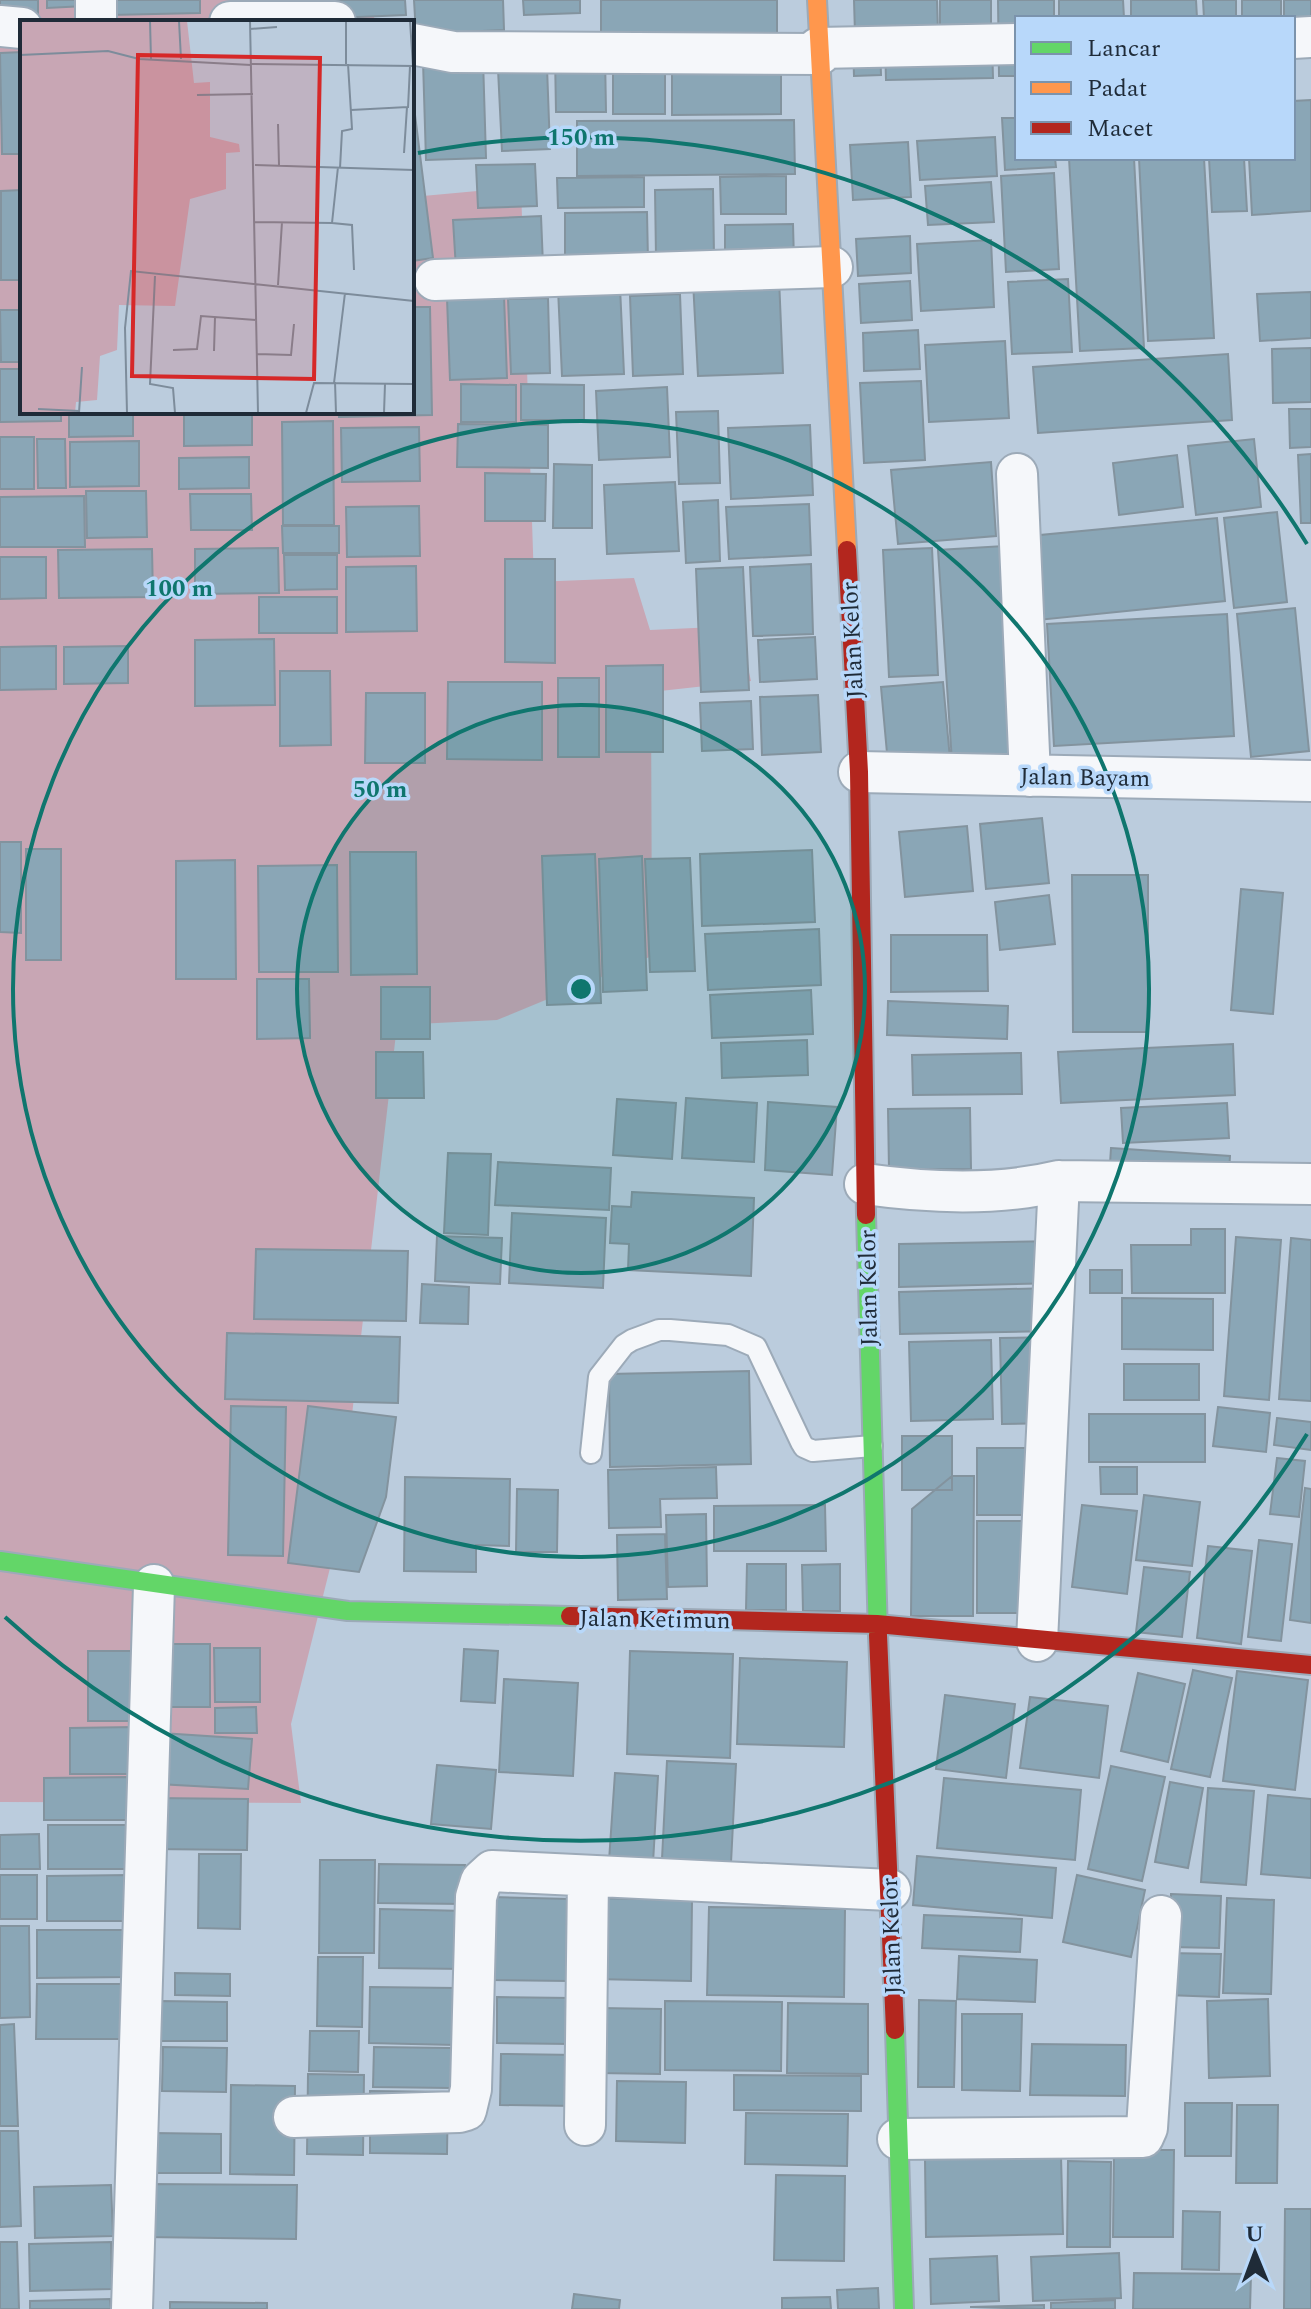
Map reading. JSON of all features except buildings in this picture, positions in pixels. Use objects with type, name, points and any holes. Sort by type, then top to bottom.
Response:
[{"type":"street","name":"Jalan Kelor","points":[[817,0],[859,772],[865,1184],[877,1624],[890,1890],[904,2309]]},
{"type":"street","points":[[252,20],[318,14]]},
{"type":"street","points":[[0,26],[20,28]]},
{"type":"street","points":[[414,44],[453,52],[819,51],[1015,44]]},
{"type":"street","points":[[435,280],[832,267]]},
{"type":"street","points":[[1017,474],[1030,776]]},
{"type":"street","name":"Jalan Bayam","points":[[859,772],[1311,781]]},
{"type":"street","points":[[1037,1641],[1059,1181]]},
{"type":"street","points":[[865,1184],[957,1191],[1025,1190],[1059,1181],[1311,1184]]},
{"type":"street","name":"Jalan Ketimun","points":[[0,1561],[348,1611],[877,1624],[1311,1665]]},
{"type":"street","points":[[132,2309],[154,1585]]},
{"type":"street","points":[[294,2117],[466,2110],[471,2089],[476,1897],[481,1881],[492,1871],[588,1878],[890,1890]]},
{"type":"street","points":[[585,2125],[588,1878]]},
{"type":"street","points":[[898,2139],[1143,2137],[1147,2128],[1161,1916]]},
{"type":"lane","points":[[591,1453],[598,1384],[604,1370],[624,1345],[659,1330],[728,1335],[756,1347],[804,1447],[813,1451],[872,1446]]},
{"type":"shaded area","points":[[0,0],[371,0],[375,20],[20,20],[20,414],[414,414],[414,197],[521,187],[534,582],[634,578],[650,630],[738,626],[751,681],[651,692],[652,956],[497,1020],[397,1025],[338,1536],[291,1724],[301,1803],[0,1802]]},
{"type":"traffic: fast","points":[[866,1215],[878,1635]]},
{"type":"traffic: fast","points":[[0,1561],[348,1611],[570,1616]]},
{"type":"traffic: fast","points":[[895,2030],[904,2309]]},
{"type":"traffic: slow","points":[[817,0],[847,550]]},
{"type":"traffic: jam","points":[[847,550],[859,772],[866,1215]]},
{"type":"traffic: jam","points":[[570,1616],[877,1624],[1311,1665]]},
{"type":"traffic: jam","points":[[878,1635],[895,2030]]}]
